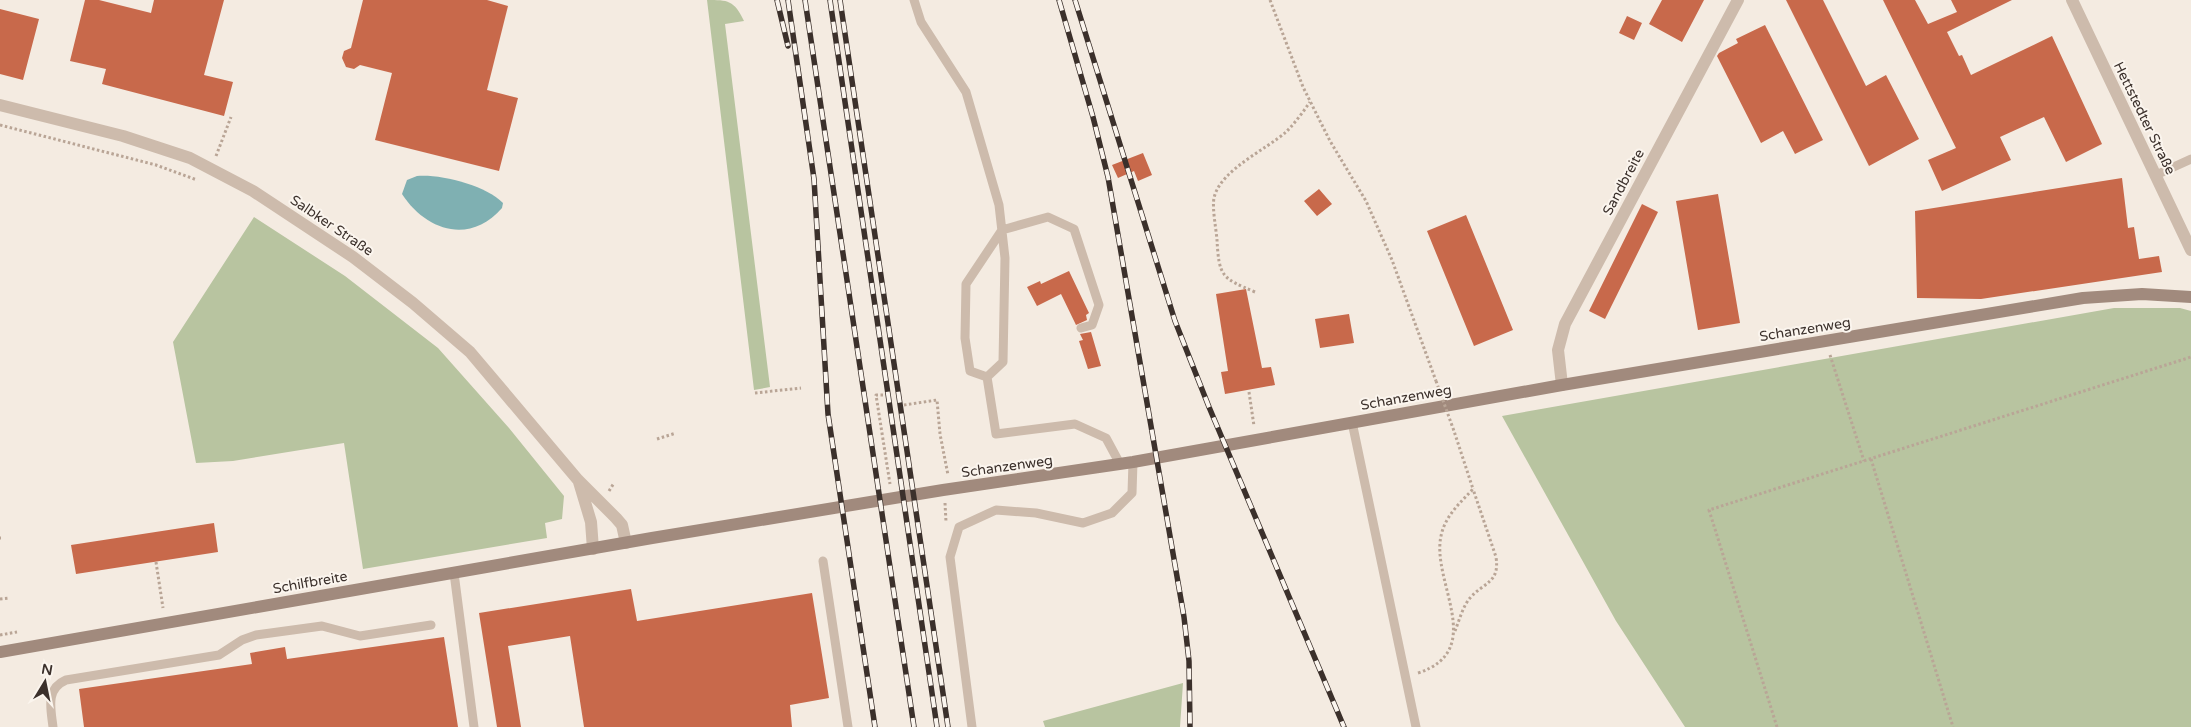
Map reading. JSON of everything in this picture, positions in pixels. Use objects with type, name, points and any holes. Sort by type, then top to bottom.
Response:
[{"type":"main road","name":"Schanzenweg","points":[[626,543],[943,490],[1126,463],[1562,385],[2084,298],[2142,294],[2191,297]]},
{"type":"main road","name":"Schilfbreite","points":[[0,652],[626,543]]},
{"type":"street","name":"Sandbreite","points":[[1562,385],[1558,350],[1565,324],[1738,0]]},
{"type":"street","name":"Hettstedter Straße","points":[[2072,0],[2191,250]]},
{"type":"street","name":"Salbker Straße","points":[[0,105],[169,149],[211,168],[253,191],[353,257],[442,327],[470,352],[578,480],[622,525],[626,543]]},
{"type":"street","name":"Salbker Straße","points":[[578,480],[591,522],[593,549]]},
{"type":"lane","points":[[914,0],[921,22],[966,92],[999,205],[1005,258],[1003,362],[987,377]]},
{"type":"lane","points":[[2156,175],[2191,159]]},
{"type":"lane","points":[[987,377],[970,371],[965,338],[966,284],[1002,230],[1048,217],[1074,229],[1099,305],[1092,325],[1081,328]]},
{"type":"lane","points":[[972,727],[950,557],[959,526],[996,510],[1036,513],[1083,523],[1112,513],[1132,493],[1126,463],[1106,438],[1075,424],[996,434],[987,377]]},
{"type":"lane","points":[[1352,422],[1416,727]]},
{"type":"lane","points":[[823,562],[848,727]]},
{"type":"lane","points":[[454,573],[474,727]]},
{"type":"lane","points":[[53,727],[50,695],[55,687],[66,680],[219,655],[242,640],[256,635],[322,626],[360,636],[431,625]]},
{"type":"path","points":[[1270,0],[1310,102],[1330,141],[1366,201],[1392,260],[1454,431],[1498,567],[1493,579],[1469,598],[1448,652],[1432,668],[1405,677]]},
{"type":"path","points":[[1254,292],[1229,281],[1222,273],[1218,257],[1214,197],[1224,180],[1240,165],[1286,132],[1310,102]]},
{"type":"path","points":[[211,168],[231,116]]},
{"type":"path","points":[[0,125],[156,165],[202,182]]},
{"type":"path","points":[[1828,351],[1864,461]]},
{"type":"path","points":[[1777,727],[1709,510],[2191,357]]},
{"type":"path","points":[[755,393],[801,388]]},
{"type":"path","points":[[1249,392],[1254,423]]},
{"type":"path","points":[[883,395],[876,395],[890,487]]},
{"type":"path","points":[[904,405],[937,400],[940,434],[948,478]]},
{"type":"path","points":[[657,439],[676,434]]},
{"type":"path","points":[[1871,459],[1953,727]]},
{"type":"path","points":[[1455,631],[1441,558],[1441,536],[1448,516],[1472,489]]},
{"type":"path","points":[[156,562],[163,608]]},
{"type":"path","points":[[0,599],[9,598]]},
{"type":"green space","points":[[707,0],[720,0],[730,3],[737,9],[744,21],[725,24],[770,387],[754,390]]},
{"type":"green space","points":[[254,217],[345,276],[438,348],[509,428],[564,496],[562,519],[545,523],[547,538],[363,569],[344,443],[233,461],[196,463],[173,342]]},
{"type":"green space","points":[[2114,308],[2180,308],[2191,311],[2191,727],[1685,727],[1616,621],[1502,416]]},
{"type":"green space","points":[[1183,683],[1180,727],[1045,727],[1043,721]]},
{"type":"water","points":[[417,176],[450,179],[474,186],[503,203],[502,208],[490,220],[476,227],[463,230],[449,229],[423,217],[402,194],[407,180]]},
{"type":"building","points":[[85,0],[99,0],[151,13],[154,0],[224,0],[204,75],[233,82],[224,116],[102,84],[106,69],[70,61]]},
{"type":"building","points":[[363,0],[487,0],[508,6],[487,90],[518,98],[499,171],[375,140],[392,73],[360,65],[354,69],[346,67],[342,58],[344,51],[351,48]]},
{"type":"building","points":[[1662,0],[1704,0],[1682,42],[1649,24]]},
{"type":"building","points":[[1786,0],[1823,0],[1866,86],[1886,75],[1919,139],[1869,166]]},
{"type":"building","points":[[1883,0],[1915,0],[1928,24],[1957,12],[1951,0],[2012,0],[1947,32],[1959,56],[1962,55],[1971,75],[2052,36],[2102,144],[2066,162],[2044,117],[2000,137],[2011,160],[1942,191],[1928,160],[1956,148]]},
{"type":"building","points":[[0,9],[39,19],[23,80],[0,74]]},
{"type":"building","points":[[1627,16],[1642,23],[1634,40],[1619,33]]},
{"type":"building","points":[[1765,25],[1823,140],[1795,154],[1783,131],[1761,143],[1717,56],[1738,43],[1736,39]]},
{"type":"building","points":[[1143,153],[1152,175],[1138,181],[1134,171],[1118,178],[1112,165]]},
{"type":"building","points":[[2122,178],[2128,228],[2134,227],[2139,259],[2159,256],[2162,272],[1981,299],[1917,298],[1915,211]]},
{"type":"building","points":[[1319,189],[1332,204],[1317,216],[1304,201]]},
{"type":"building","points":[[1718,194],[1740,323],[1698,330],[1676,201]]},
{"type":"building","points":[[1642,204],[1658,212],[1605,319],[1589,311]]},
{"type":"building","points":[[1466,215],[1513,330],[1474,346],[1427,231]]},
{"type":"building","points":[[1069,271],[1089,313],[1086,315],[1087,320],[1076,325],[1061,294],[1037,306],[1027,287],[1040,281],[1041,284]]},
{"type":"building","points":[[1246,289],[1262,368],[1271,367],[1275,385],[1225,394],[1221,372],[1228,371],[1216,294]]},
{"type":"building","points":[[1349,314],[1354,343],[1320,348],[1315,319]]},
{"type":"building","points":[[1091,332],[1101,366],[1088,369],[1079,341],[1083,340],[1080,334]]},
{"type":"building","points":[[214,523],[218,552],[76,574],[71,545]]},
{"type":"building","points":[[631,589],[637,621],[812,593],[829,698],[790,705],[792,727],[584,727],[570,636],[508,646],[521,727],[497,727],[479,613]]},
{"type":"building","points":[[444,637],[458,727],[84,727],[79,689],[252,664],[250,653],[285,647],[287,659]]},
{"type":"railway","points":[[777,0],[788,46]]},
{"type":"railway","points":[[788,0],[814,179],[828,414],[875,727]]},
{"type":"railway","points":[[805,0],[914,727]]},
{"type":"railway","points":[[830,0],[937,727]]},
{"type":"railway","points":[[840,0],[948,727]]},
{"type":"railway","points":[[1059,0],[1093,117],[1108,177],[1184,617],[1189,661],[1190,727]]},
{"type":"railway","points":[[1075,0],[1175,321],[1209,407],[1344,727]]}]
